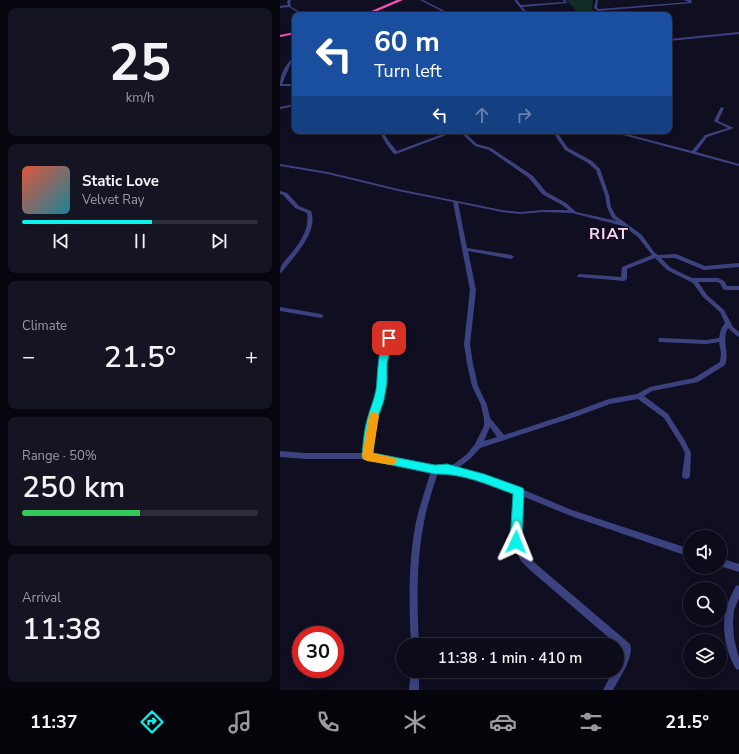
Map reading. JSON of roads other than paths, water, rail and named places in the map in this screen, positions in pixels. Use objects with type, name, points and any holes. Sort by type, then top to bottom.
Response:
[{"type":"highway","points":[[371,12],[401,0]]},
{"type":"highway","points":[[381,12],[408,0]]},
{"type":"highway","points":[[280,35],[292,33]]},
{"type":"street","points":[[289,6],[288,2],[290,0]]},
{"type":"street","points":[[421,0],[446,12]]},
{"type":"street","points":[[515,0],[525,12]]},
{"type":"street","points":[[520,6],[566,3],[564,0]]},
{"type":"street","points":[[597,0],[595,8],[597,10],[691,3],[690,1],[685,0]]},
{"type":"street","points":[[669,5],[670,0]]},
{"type":"street","points":[[280,7],[289,6],[298,12]]},
{"type":"street","points":[[672,40],[739,33]]},
{"type":"street","points":[[292,62],[280,85],[292,85]]},
{"type":"street","points":[[280,108],[292,106]]},
{"type":"street","points":[[694,152],[706,136],[731,129],[716,121],[722,108]]},
{"type":"street","points":[[383,134],[388,144],[396,152],[447,134]]},
{"type":"street","points":[[464,134],[476,145],[490,150],[531,177],[544,193],[564,204],[574,212]]},
{"type":"street","points":[[556,134],[566,149],[590,162],[598,170],[612,215],[640,236],[655,256],[672,271],[692,280],[718,280],[722,282],[725,288],[739,288]]},
{"type":"street","points":[[622,134],[739,165]]},
{"type":"street","points":[[280,165],[328,173],[455,202],[520,213],[543,211],[574,212],[626,225]]},
{"type":"street","points":[[280,192],[285,194],[297,207],[308,212],[310,218],[306,236],[280,271]]},
{"type":"street","points":[[447,469],[456,466],[469,456],[478,446],[487,426],[487,419],[472,375],[467,344],[473,290],[455,202]]},
{"type":"street","points":[[465,250],[511,257]]},
{"type":"street","points":[[580,276],[624,279],[623,268],[655,256],[676,256],[704,268],[739,265]]},
{"type":"street","points":[[692,280],[705,296],[722,311],[728,323],[739,335]]},
{"type":"street","points":[[280,309],[321,316]]},
{"type":"street","points":[[478,446],[610,402],[639,396],[650,390],[696,380],[723,363],[724,358],[721,340],[722,334],[728,323]]},
{"type":"street","points":[[367,456],[372,420],[383,382],[382,363],[389,338]]},
{"type":"street","points":[[660,340],[706,342],[721,340]]},
{"type":"street","points":[[639,396],[666,416],[683,443],[688,453],[686,476]]},
{"type":"street","points":[[487,419],[502,438]]},
{"type":"street","points":[[280,454],[306,456],[367,456],[435,469],[447,469],[481,478],[519,495],[683,551]]},
{"type":"street","points":[[415,638],[413,605],[415,564],[424,505],[435,469]]},
{"type":"street","points":[[519,495],[516,542],[524,558],[548,581],[627,647],[626,656],[608,690]]},
{"type":"street","points":[[727,564],[739,568]]},
{"type":"street","points":[[739,589],[730,610],[729,622],[733,656],[739,666]]},
{"type":"street","points":[[414,690],[415,678]]},
{"type":"district","name":"RIAT","points":[[609,233]]}]
